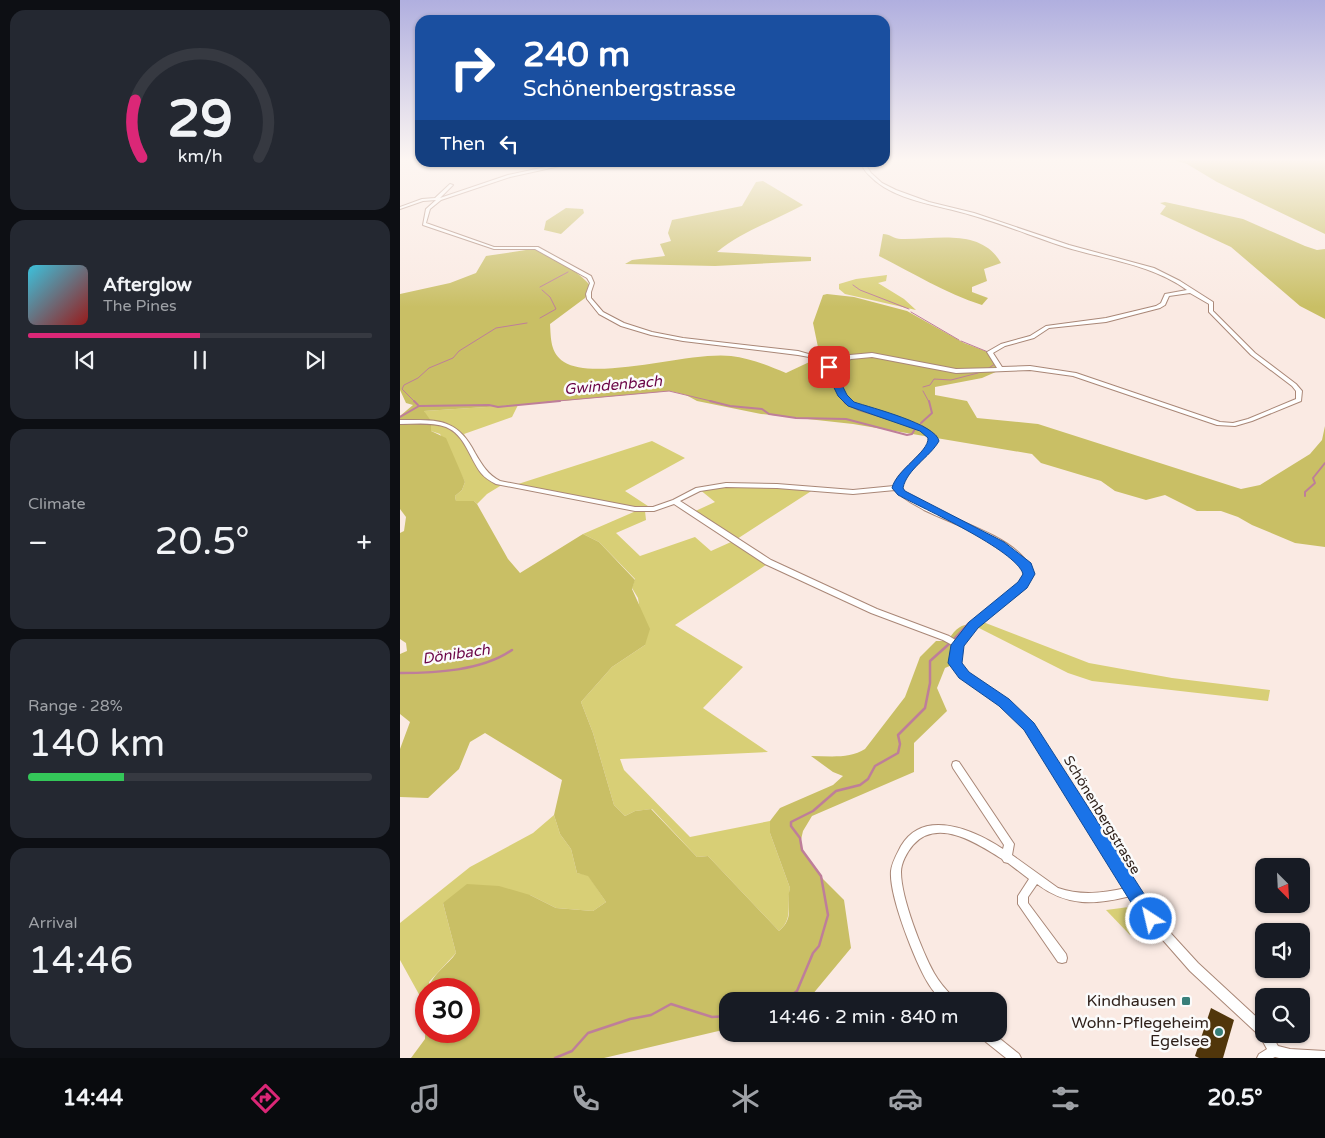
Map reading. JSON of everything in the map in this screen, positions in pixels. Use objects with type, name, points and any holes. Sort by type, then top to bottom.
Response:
[{"type":"street","points":[[429,208],[425,216],[425,226],[494,248],[539,249],[590,278],[592,283],[588,295],[599,310],[622,326],[664,337],[800,353],[830,365],[844,359],[868,355],[950,370],[1042,369],[1074,374],[1219,424],[1233,424],[1250,420],[1299,400],[1299,391],[1294,385],[1253,354],[1210,311],[1211,303],[1178,281],[1139,264],[1083,251],[978,215],[952,208]]},
{"type":"street","points":[[1000,369],[990,352],[995,348],[1032,337],[1048,327],[1106,320],[1158,307],[1163,304],[1167,295],[1191,291]]},
{"type":"street","points":[[830,365],[829,369],[847,402],[870,412],[924,429],[933,436],[932,444],[901,477],[897,488]]},
{"type":"street","points":[[400,422],[437,424],[455,429],[462,436],[486,476],[498,483],[635,508],[654,509],[698,489],[726,485],[777,486],[853,492],[897,488],[912,500],[1000,544],[1022,561],[1028,569],[1027,579],[1023,585],[974,625],[958,645],[940,635],[866,608],[768,562],[675,501]]},
{"type":"street","name":"Schönenbergstrasse","points":[[958,645],[954,659],[958,668],[964,675],[1004,702],[1029,726],[1131,891],[1170,942],[1255,1023]]},
{"type":"street","points":[[956,765],[1009,844],[1007,859]]},
{"type":"street","points":[[942,992],[930,976],[909,924],[896,873],[899,860],[911,840],[919,834],[940,829],[971,836],[1034,878],[1070,898],[1104,898],[1131,891]]},
{"type":"street","points":[[1034,878],[1023,896],[1023,904],[1062,958]]},
{"type":"street","points":[[995,1042],[1015,1058]]},
{"type":"street","name":"Schönenbergstrasse","points":[[1270,1043],[1274,1050]]},
{"type":"street","points":[[1263,1058],[1274,1050],[1290,1055],[1325,1057]]},
{"type":"shaded area","points":[[565,208],[583,209],[584,213],[561,234],[544,230],[546,221]]},
{"type":"shaded area","points":[[730,208],[796,208],[737,238],[717,252],[811,257],[811,261],[715,266],[625,264],[632,260],[665,256],[660,244],[671,241],[668,233],[672,220]]},
{"type":"shaded area","points":[[1164,208],[1194,208],[1243,219],[1305,246],[1317,250],[1325,249],[1325,319],[1300,306],[1231,247],[1160,214]]},
{"type":"shaded area","points":[[1272,208],[1325,208],[1325,234]]},
{"type":"shaded area","points":[[883,234],[901,239],[956,238],[982,244],[1001,263],[984,269],[987,281],[972,287],[972,292],[988,298],[982,305],[968,300],[942,289],[879,256]]},
{"type":"shaded area","points":[[539,248],[588,283],[591,288],[585,298],[550,324],[552,345],[556,354],[564,362],[579,367],[598,369],[620,368],[692,358],[731,356],[752,360],[786,373],[820,357],[813,323],[823,295],[827,294],[854,297],[907,311],[964,343],[988,352],[998,371],[982,378],[935,387],[935,395],[967,401],[977,418],[1038,424],[1241,489],[1260,485],[1310,454],[1322,440],[1325,426],[1325,547],[1295,543],[1238,517],[1221,511],[1197,511],[1165,495],[1146,500],[1115,491],[1101,481],[1041,463],[1032,454],[853,424],[761,414],[697,401],[686,395],[670,391],[518,405],[424,411],[431,421],[431,431],[446,438],[465,482],[462,490],[455,496],[456,501],[474,501],[477,504],[508,559],[520,573],[583,534],[599,542],[635,580],[632,589],[650,629],[645,645],[612,667],[581,702],[593,733],[614,805],[625,816],[635,811],[651,809],[697,857],[708,856],[779,931],[789,916],[790,888],[770,833],[770,821],[780,808],[833,785],[843,776],[833,772],[811,756],[846,756],[865,749],[905,697],[920,657],[936,641],[947,641],[961,626],[973,625],[952,659],[952,665],[945,668],[937,688],[947,711],[914,743],[914,772],[812,816],[803,831],[800,844],[805,855],[823,879],[844,900],[851,948],[814,992],[719,992],[719,1031],[604,1058],[411,1058],[422,1043],[480,1043],[480,978],[434,978],[456,953],[443,903],[467,884],[499,886],[530,895],[556,908],[593,911],[606,902],[588,876],[577,873],[571,849],[560,834],[554,815],[562,780],[485,733],[470,742],[459,769],[428,798],[400,797],[400,749],[410,722],[400,714],[400,654],[407,651],[406,643],[400,639],[400,533],[404,531],[406,517],[400,509],[400,416],[413,405],[406,403],[400,390],[400,294],[450,283],[476,273],[486,256]]},
{"type":"shaded area","points":[[887,275],[886,281],[878,283],[904,299],[916,310],[845,294],[839,289],[839,284],[856,279]]},
{"type":"shaded area","points":[[518,405],[512,417],[464,434],[489,475],[505,483],[487,494],[477,504],[474,501],[456,501],[455,496],[462,490],[465,482],[440,434],[431,431],[424,411]]},
{"type":"shaded area","points":[[652,441],[685,458],[625,491],[651,508],[645,511],[646,520],[616,533],[640,556],[695,537],[711,551],[731,542],[689,514],[715,502],[699,489],[708,486],[816,488],[737,539],[772,561],[675,625],[743,667],[703,708],[768,752],[620,759],[624,770],[690,837],[770,821],[770,833],[790,888],[788,916],[784,926],[779,931],[708,856],[697,857],[652,809],[635,811],[625,816],[614,805],[593,733],[581,702],[612,667],[645,645],[638,598],[632,588],[635,579],[599,542],[583,534],[636,511],[515,485]]},
{"type":"shaded area","points":[[983,622],[1089,663],[1172,678],[1270,690],[1268,701],[1092,681],[1068,673],[977,627]]},
{"type":"shaded area","points":[[554,815],[560,834],[571,849],[577,873],[588,875],[606,902],[593,911],[556,908],[530,895],[443,903],[456,953],[433,978],[415,978],[415,987],[400,960],[400,923],[470,867],[533,833]]},
{"type":"shaded area","points":[[1129,907],[1144,927],[1130,935],[1106,910]]},
{"type":"building","name":"Wohn-Pflegeheim Egelsee","points":[[1211,1008],[1234,1020],[1223,1058],[1199,1058],[1195,1056]]},
{"type":"waterway","points":[[540,287],[568,272]]},
{"type":"waterway","points":[[853,285],[860,290],[909,309]]},
{"type":"waterway","points":[[540,318],[556,309],[550,297],[542,290]]},
{"type":"waterway","points":[[911,312],[959,340]]},
{"type":"waterway","points":[[418,405],[402,389],[404,385],[418,378],[429,368],[453,358],[459,351],[496,328],[527,323]]},
{"type":"waterway","points":[[961,341],[988,352]]},
{"type":"waterway","points":[[987,369],[995,364]]},
{"type":"waterway","points":[[923,387],[930,385],[934,379],[951,380],[978,373]]},
{"type":"waterway","name":"Gwindenbach","points":[[547,402],[669,391],[715,402]]},
{"type":"waterway","name":"Gwindenbach","points":[[923,391],[929,402]]},
{"type":"waterway","name":"Gwindenbach","points":[[400,417],[419,406],[489,405],[498,407],[560,401]]},
{"type":"waterway","name":"Gwindenbach","points":[[710,401],[730,406],[762,409],[769,414],[796,418],[846,419],[907,435],[912,434],[915,429]]},
{"type":"waterway","name":"Gwindenbach","points":[[921,423],[932,413],[929,401]]},
{"type":"waterway","points":[[1305,496],[1305,492],[1315,483],[1313,478],[1325,463]]},
{"type":"waterway","points":[[954,639],[969,623]]},
{"type":"waterway","points":[[796,992],[813,953],[819,946],[828,915],[821,876],[802,850],[800,838],[791,826],[791,822],[813,811],[836,791],[860,785],[868,779],[875,766],[898,753],[900,744],[898,735],[925,708],[930,683],[930,661],[949,644]]},
{"type":"waterway","name":"Dönibach","points":[[400,673],[443,671],[473,667],[500,657],[512,650]]},
{"type":"waterway","points":[[555,1058],[572,1051],[588,1033],[630,1019],[651,1015],[671,1004],[712,1017],[719,1017]]},
{"type":"place","name":"Kindhausen","points":[[1186,1001]]},
{"type":"place","name":"Wohn-Pflegeheim Egelsee","points":[[1219,1032]]},
{"type":"route","points":[[829,367],[842,396],[851,404],[924,429],[933,436],[934,441],[930,447],[904,473],[898,482],[897,488],[912,500],[1000,544],[1018,557],[1028,569],[1029,574],[1023,585],[974,625],[965,635],[955,652],[955,663],[964,675],[1004,702],[1029,726],[1131,891],[1151,919]]}]
